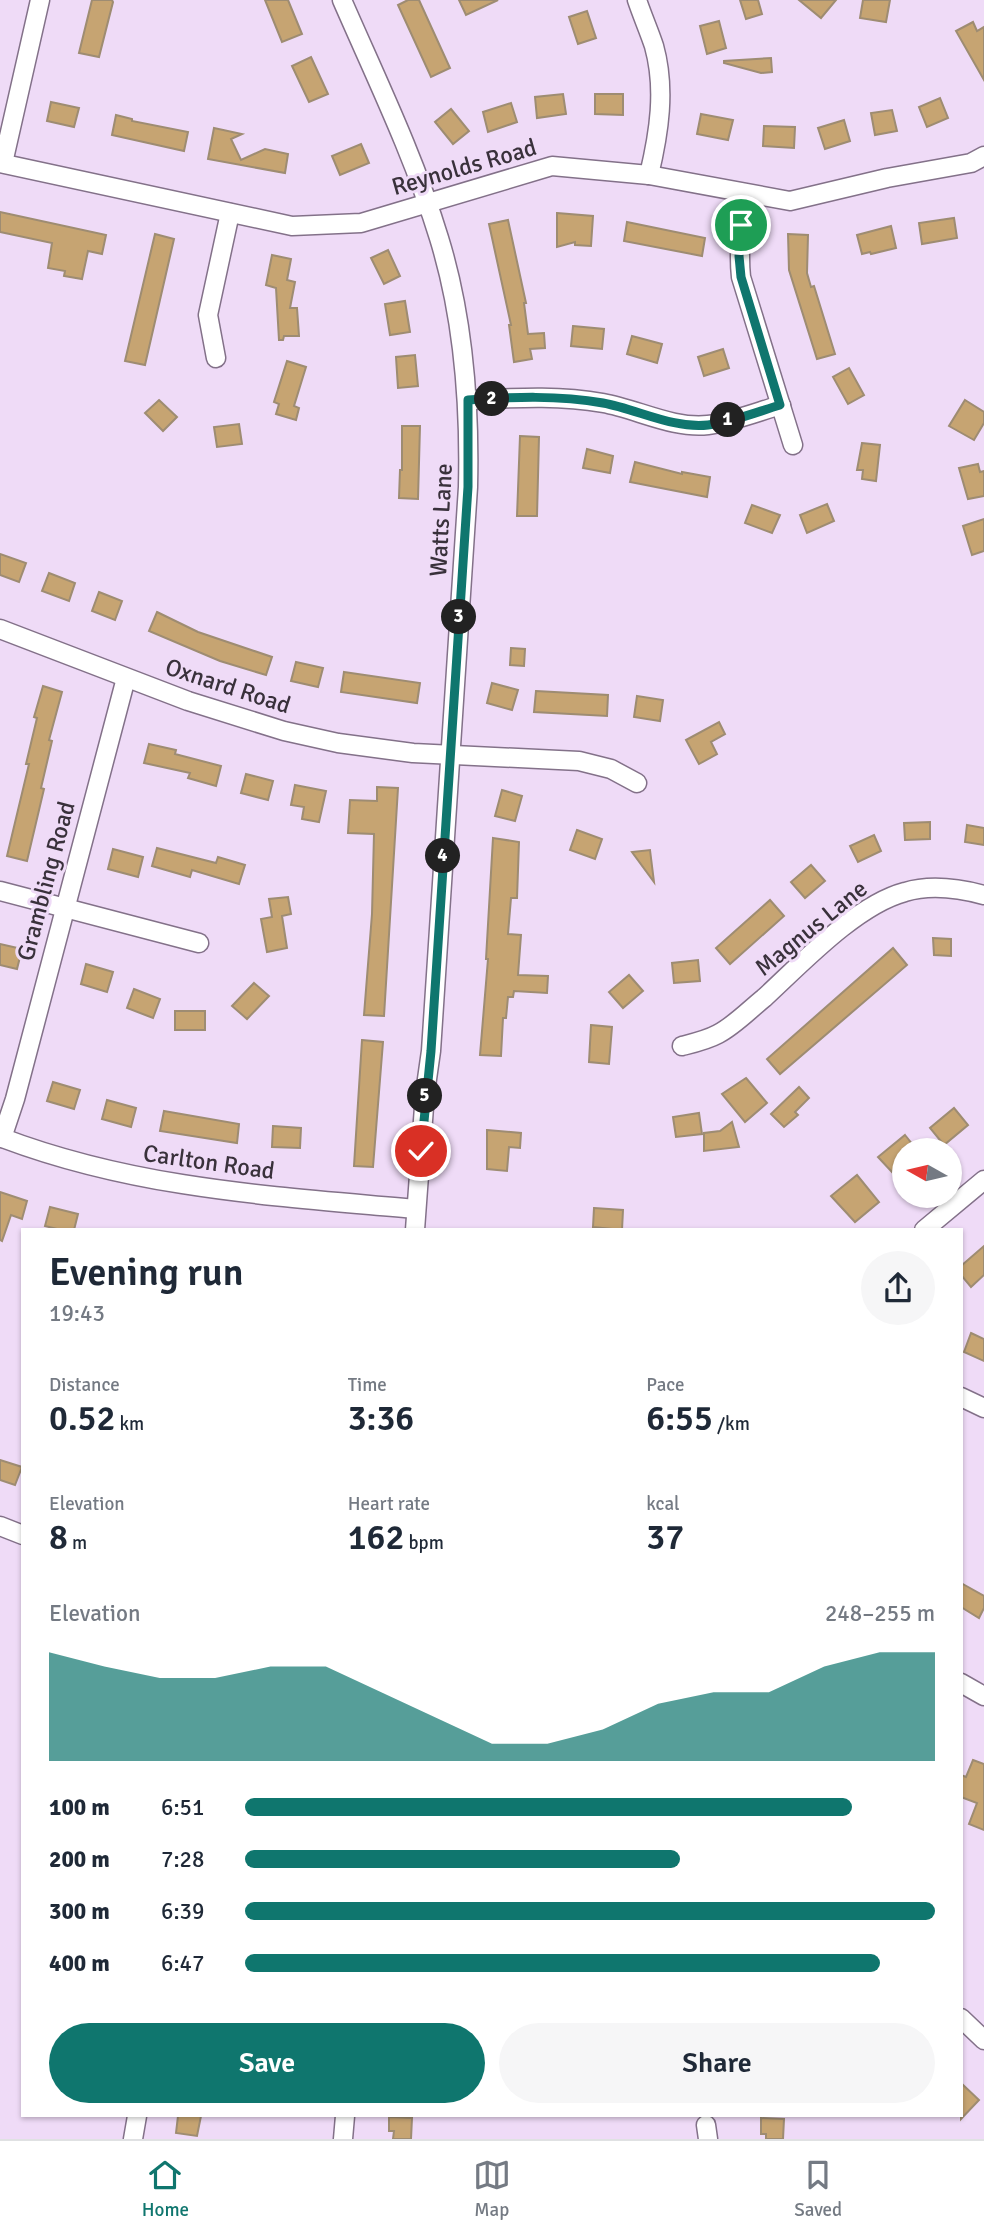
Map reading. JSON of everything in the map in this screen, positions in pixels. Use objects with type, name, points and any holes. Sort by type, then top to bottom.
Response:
[{"type":"street","points":[[2,163],[40,0]]},
{"type":"street","name":"Watts Lane","points":[[342,0],[411,159],[439,238],[460,331],[468,400],[468,487],[431,1051],[415,1228]]},
{"type":"street","points":[[637,0],[654,47],[660,88],[659,127],[649,175]]},
{"type":"street","name":"Reynolds Road","points":[[2,163],[292,226],[361,223],[552,166],[649,175],[790,201],[887,178],[971,163],[984,156]]},
{"type":"street","points":[[747,194],[741,225],[741,277],[793,445]]},
{"type":"street","points":[[216,358],[208,315],[230,213]]},
{"type":"street","points":[[468,400],[529,397],[580,399],[675,422],[708,425],[780,405]]},
{"type":"street","name":"Oxnard Road","points":[[0,629],[200,705],[284,731],[338,743],[450,754],[579,761],[611,769],[637,783]]},
{"type":"street","name":"Grambling Road","points":[[1,1138],[15,1099],[126,678]]},
{"type":"street","name":"Magnus Lane","points":[[682,1046],[708,1039],[736,1022],[840,931],[889,898],[904,892],[934,887],[984,895]]},
{"type":"street","points":[[0,891],[199,943]]},
{"type":"street","name":"Carlton Road","points":[[1,1138],[61,1158],[181,1186],[416,1209]]},
{"type":"street","points":[[926,1228],[984,1180]]},
{"type":"street","points":[[963,1398],[984,1408]]},
{"type":"street","points":[[0,1526],[21,1534]]},
{"type":"street","points":[[963,1685],[984,1696]]},
{"type":"street","points":[[963,2020],[984,2040]]},
{"type":"street","points":[[133,2139],[137,2117]]},
{"type":"street","points":[[343,2139],[345,2117]]},
{"type":"building","points":[[92,0],[113,2],[99,57],[79,53]]},
{"type":"building","points":[[265,0],[288,0],[302,34],[282,42]]},
{"type":"building","points":[[408,0],[419,0],[450,68],[431,77],[398,5]]},
{"type":"building","points":[[459,0],[498,0],[466,15]]},
{"type":"building","points":[[740,0],[758,0],[762,14],[746,19]]},
{"type":"building","points":[[799,0],[836,0],[821,18]]},
{"type":"building","points":[[863,0],[890,0],[886,22],[860,18]]},
{"type":"building","points":[[587,11],[596,38],[578,44],[569,17]]},
{"type":"building","points":[[719,21],[726,48],[707,54],[700,26]]},
{"type":"building","points":[[973,22],[977,31],[984,27],[984,80],[956,31]]},
{"type":"building","points":[[311,57],[328,94],[309,102],[292,66]]},
{"type":"building","points":[[771,58],[772,72],[761,73],[724,63],[724,61]]},
{"type":"building","points":[[563,94],[566,114],[537,118],[535,97]]},
{"type":"building","points":[[595,94],[623,94],[623,115],[595,114]]},
{"type":"building","points":[[940,98],[948,118],[927,127],[919,107]]},
{"type":"building","points":[[51,102],[79,108],[74,127],[47,121]]},
{"type":"building","points":[[511,103],[517,122],[488,132],[483,112]]},
{"type":"building","points":[[451,109],[469,131],[453,144],[435,122]]},
{"type":"building","points":[[892,110],[897,131],[875,135],[871,113]]},
{"type":"building","points":[[701,114],[733,120],[728,140],[697,134]]},
{"type":"building","points":[[116,115],[132,121],[188,132],[184,151],[112,135]]},
{"type":"building","points":[[844,120],[850,141],[825,149],[818,128]]},
{"type":"building","points":[[764,126],[795,127],[794,148],[763,146]]},
{"type":"building","points":[[214,128],[242,134],[231,139],[241,160],[265,149],[288,154],[285,173],[208,159]]},
{"type":"building","points":[[361,144],[369,163],[340,175],[332,156]]},
{"type":"building","points":[[0,212],[106,235],[102,254],[88,251],[82,279],[64,276],[65,271],[48,268],[52,243],[0,232]]},
{"type":"building","points":[[557,213],[593,216],[591,246],[575,245],[575,242],[557,247]]},
{"type":"building","points":[[954,218],[957,238],[922,244],[919,223]]},
{"type":"building","points":[[508,220],[526,303],[528,334],[544,333],[545,348],[530,349],[532,359],[514,362],[511,325],[489,224]]},
{"type":"building","points":[[627,222],[705,238],[702,256],[624,241]]},
{"type":"building","points":[[891,226],[896,248],[862,254],[857,235]]},
{"type":"building","points":[[155,234],[174,239],[145,365],[125,361]]},
{"type":"building","points":[[788,234],[808,235],[807,273],[811,287],[814,286],[835,354],[817,359],[789,270]]},
{"type":"building","points":[[388,250],[400,276],[384,284],[371,258]]},
{"type":"building","points":[[272,255],[291,259],[287,280],[295,282],[290,308],[297,308],[299,336],[284,336],[283,340],[279,340],[276,288],[266,285]]},
{"type":"building","points":[[405,301],[410,332],[390,335],[385,304]]},
{"type":"building","points":[[573,326],[604,329],[602,349],[571,346]]},
{"type":"building","points":[[632,336],[662,344],[657,363],[627,354]]},
{"type":"building","points":[[723,349],[729,368],[704,376],[698,357]]},
{"type":"building","points":[[415,355],[418,386],[398,388],[396,357]]},
{"type":"building","points":[[287,361],[306,367],[294,406],[299,408],[296,420],[276,414],[279,404],[274,402]]},
{"type":"building","points":[[849,368],[864,395],[848,404],[833,377]]},
{"type":"building","points":[[159,400],[177,417],[163,431],[145,413]]},
{"type":"building","points":[[965,400],[984,412],[984,423],[974,440],[949,426]]},
{"type":"building","points":[[239,424],[242,444],[217,447],[214,427]]},
{"type":"building","points":[[402,426],[420,426],[418,499],[399,498]]},
{"type":"building","points":[[520,436],[539,437],[537,516],[517,516]]},
{"type":"building","points":[[862,443],[880,445],[876,481],[862,479],[863,470],[857,470]]},
{"type":"building","points":[[587,449],[613,456],[610,473],[583,468]]},
{"type":"building","points":[[635,462],[682,474],[710,477],[707,497],[630,482]]},
{"type":"building","points":[[978,464],[980,472],[984,471],[984,496],[968,499],[959,468]]},
{"type":"building","points":[[827,504],[834,521],[807,533],[800,515]]},
{"type":"building","points":[[752,505],[780,515],[772,533],[745,523]]},
{"type":"building","points":[[984,519],[984,551],[972,555],[963,526]]},
{"type":"building","points":[[0,554],[26,563],[19,582],[0,575]]},
{"type":"building","points":[[49,573],[75,583],[69,601],[42,591]]},
{"type":"building","points":[[99,592],[122,601],[115,620],[92,611]]},
{"type":"building","points":[[157,612],[198,632],[272,657],[266,675],[220,661],[149,631]]},
{"type":"building","points":[[511,648],[525,649],[524,666],[510,665]]},
{"type":"building","points":[[296,662],[323,668],[318,687],[291,681]]},
{"type":"building","points":[[344,672],[420,683],[417,703],[341,692]]},
{"type":"building","points":[[492,683],[518,690],[512,710],[487,703]]},
{"type":"building","points":[[43,686],[62,692],[49,740],[52,741],[41,788],[44,789],[27,861],[7,856],[29,764],[26,764],[37,718],[34,717]]},
{"type":"building","points":[[536,691],[608,695],[607,716],[534,712]]},
{"type":"building","points":[[637,696],[663,700],[660,721],[634,717]]},
{"type":"building","points":[[719,722],[725,734],[711,742],[717,754],[699,764],[686,740]]},
{"type":"building","points":[[149,744],[176,750],[175,754],[221,766],[216,786],[188,778],[190,773],[144,763]]},
{"type":"building","points":[[246,774],[273,781],[268,800],[241,793]]},
{"type":"building","points":[[295,785],[326,791],[319,822],[302,819],[304,807],[291,805]]},
{"type":"building","points":[[377,787],[398,788],[384,1016],[364,1015],[372,914],[374,834],[348,833],[350,800],[377,801]]},
{"type":"building","points":[[502,790],[522,796],[515,821],[495,816]]},
{"type":"building","points":[[930,822],[930,839],[905,840],[904,823]]},
{"type":"building","points":[[967,825],[984,828],[984,845],[965,842]]},
{"type":"building","points":[[577,830],[602,839],[595,859],[570,850]]},
{"type":"building","points":[[874,835],[881,851],[858,862],[850,846]]},
{"type":"building","points":[[493,838],[519,842],[517,898],[511,898],[508,934],[521,935],[518,975],[548,976],[547,993],[514,991],[513,997],[508,997],[506,1018],[503,1018],[501,1056],[480,1055],[488,959]]},
{"type":"building","points":[[157,848],[216,863],[218,857],[245,865],[239,884],[192,870],[190,877],[152,866]]},
{"type":"building","points":[[113,849],[143,857],[138,877],[108,869]]},
{"type":"building","points":[[650,850],[654,882],[632,852]]},
{"type":"building","points":[[811,865],[825,881],[805,898],[791,882]]},
{"type":"building","points":[[288,897],[291,914],[282,916],[287,948],[267,952],[261,919],[272,917],[269,899]]},
{"type":"building","points":[[770,900],[784,916],[730,964],[716,948]]},
{"type":"building","points":[[933,938],[951,939],[951,956],[934,955]]},
{"type":"building","points":[[0,944],[22,949],[17,969],[0,965]]},
{"type":"building","points":[[893,948],[907,965],[780,1074],[767,1059]]},
{"type":"building","points":[[698,960],[700,981],[674,983],[672,963]]},
{"type":"building","points":[[86,964],[113,972],[107,992],[81,984]]},
{"type":"building","points":[[629,975],[643,991],[623,1008],[609,992]]},
{"type":"building","points":[[254,983],[269,996],[247,1019],[232,1006]]},
{"type":"building","points":[[134,989],[160,999],[153,1018],[127,1008]]},
{"type":"building","points":[[175,1011],[205,1011],[205,1030],[175,1030]]},
{"type":"building","points":[[591,1025],[612,1027],[609,1064],[589,1062]]},
{"type":"building","points":[[362,1040],[383,1042],[373,1167],[354,1166]]},
{"type":"building","points":[[746,1078],[767,1103],[745,1122],[722,1094]]},
{"type":"building","points":[[53,1082],[80,1090],[74,1109],[47,1101]]},
{"type":"building","points":[[799,1087],[809,1098],[795,1112],[798,1115],[784,1127],[771,1114]]},
{"type":"building","points":[[107,1100],[136,1108],[131,1127],[102,1119]]},
{"type":"building","points":[[954,1108],[968,1125],[952,1138],[938,1138],[930,1128]]},
{"type":"building","points":[[164,1111],[239,1124],[237,1143],[160,1131]]},
{"type":"building","points":[[699,1113],[702,1134],[676,1137],[673,1117]]},
{"type":"building","points":[[732,1122],[739,1147],[704,1151],[704,1133],[720,1131]]},
{"type":"building","points":[[273,1126],[301,1128],[300,1148],[272,1147]]},
{"type":"building","points":[[487,1130],[521,1133],[520,1148],[509,1147],[507,1171],[487,1169]]},
{"type":"building","points":[[892,1146],[892,1172],[878,1157]]},
{"type":"building","points":[[857,1175],[879,1202],[855,1222],[831,1196]]},
{"type":"building","points":[[0,1192],[27,1201],[22,1219],[11,1215],[2,1241],[0,1240]]},
{"type":"building","points":[[50,1207],[78,1214],[74,1228],[45,1226]]},
{"type":"building","points":[[594,1208],[623,1210],[622,1228],[593,1227]]},
{"type":"building","points":[[984,1246],[984,1275],[971,1287],[963,1277],[963,1264]]},
{"type":"building","points":[[971,1333],[984,1339],[984,1361],[964,1352]]},
{"type":"building","points":[[0,1460],[21,1467],[15,1485],[0,1480]]},
{"type":"building","points":[[963,1584],[984,1596],[984,1608],[979,1618],[963,1608]]},
{"type":"building","points":[[973,1760],[984,1764],[984,1830],[969,1824],[977,1803],[963,1798],[963,1776],[966,1777]]},
{"type":"building","points":[[963,2085],[979,2100],[963,2117]]},
{"type":"building","points":[[178,2117],[201,2117],[197,2136],[176,2133]]},
{"type":"building","points":[[389,2117],[412,2118],[411,2139],[393,2139],[394,2131],[389,2131]]},
{"type":"building","points":[[761,2118],[784,2119],[783,2139],[766,2139],[766,2134],[761,2134]]},
{"type":"route","points":[[421,1151],[431,1051],[468,487],[468,400],[529,397],[580,399],[675,422],[708,425],[780,405],[741,277],[741,225]]}]
